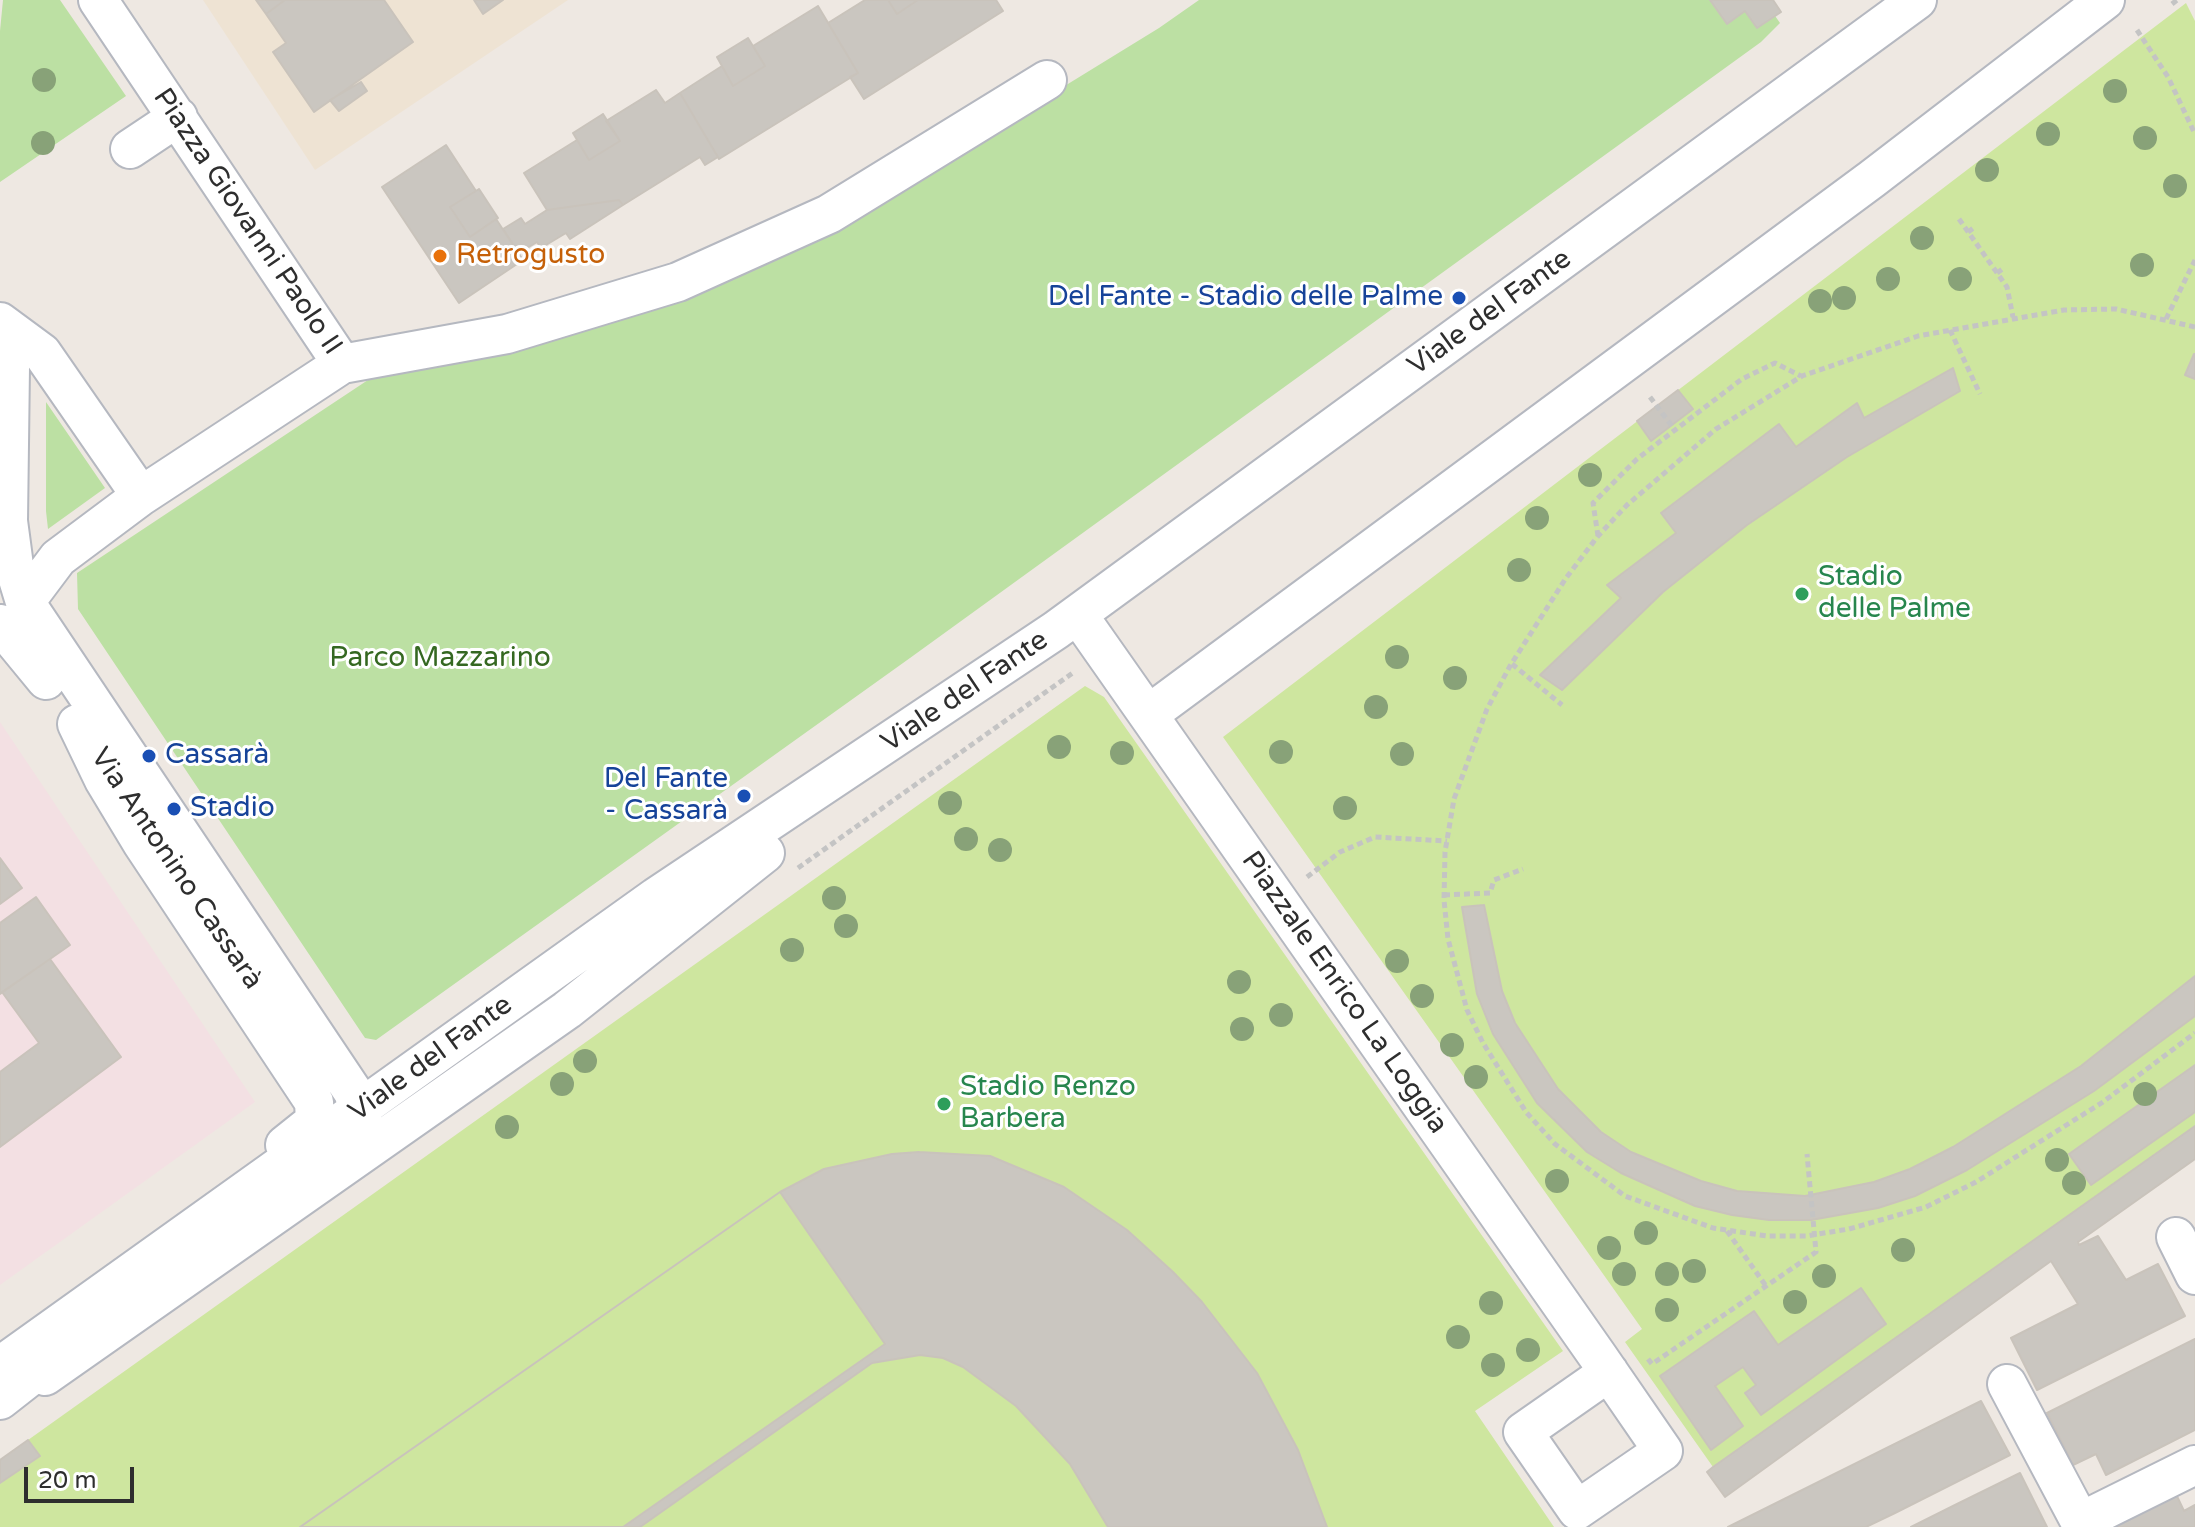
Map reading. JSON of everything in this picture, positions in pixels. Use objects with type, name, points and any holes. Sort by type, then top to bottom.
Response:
[{"type":"street","name":"Piazza Giovanni Paolo II","points":[[12,613],[58,558],[141,496],[342,364],[98,0]]},
{"type":"street","points":[[1149,714],[1872,179],[2105,0]]},
{"type":"street","name":"Viale del Fante","points":[[0,1366],[356,1117],[664,910],[1067,622],[1900,5]]},
{"type":"street","points":[[342,364],[507,334],[678,282],[829,214],[1047,80]]},
{"type":"street","points":[[130,149],[178,117]]},
{"type":"street","points":[[0,322],[42,353],[141,496]]},
{"type":"street","name":"Via Antonino Cassarà","points":[[0,331],[10,367],[8,521],[14,566],[12,613],[32,660],[356,1117]]},
{"type":"street","name":"Via Antonino Cassarà","points":[[0,408],[10,367]]},
{"type":"street","points":[[0,1402],[138,1293],[349,1144],[356,1117],[340,1072],[12,613]]},
{"type":"street","name":"Piazzale Enrico La Loggia","points":[[1067,622],[1149,714],[1609,1372],[1663,1451],[1582,1519],[1523,1432],[1609,1372]]},
{"type":"street","points":[[0,1358],[72,1297],[315,1121],[314,1102],[142,843],[104,780],[77,724]]},
{"type":"street","points":[[340,1072],[360,1079],[374,1076],[535,965],[664,910]]},
{"type":"street","points":[[0,1402],[454,1092],[567,1010],[664,910]]},
{"type":"street","points":[[2176,1237],[2195,1275]]},
{"type":"street","points":[[2007,1384],[2081,1525],[2195,1465]]},
{"type":"path","points":[[2137,30],[2168,77],[2195,134]]},
{"type":"path","points":[[1959,219],[2007,287],[2013,317]]},
{"type":"path","points":[[1968,232],[1976,226]]},
{"type":"path","points":[[2166,319],[2195,260]]},
{"type":"path","points":[[1997,273],[2005,267]]},
{"type":"path","points":[[2195,327],[2116,309],[2064,310],[1950,330],[1879,348],[1802,376],[1716,429],[1649,485],[1598,536],[1512,664],[1487,709],[1468,754],[1447,841],[1444,895],[1448,939],[1467,1010],[1489,1055],[1526,1112],[1555,1144],[1625,1196],[1677,1218],[1726,1230],[1767,1236],[1816,1234],[1926,1207],[1976,1182],[2103,1102],[2195,1033]]},
{"type":"path","points":[[1950,330],[1980,394]]},
{"type":"path","points":[[1598,536],[1593,503],[1616,477],[1675,430],[1742,379],[1775,363],[1802,376]]},
{"type":"path","points":[[1650,397],[1675,430]]},
{"type":"path","points":[[1512,664],[1562,705]]},
{"type":"path","points":[[1306,878],[1340,852],[1375,837],[1447,841]]},
{"type":"path","points":[[1444,895],[1490,893],[1494,880],[1523,869]]},
{"type":"path","points":[[1643,1351],[1652,1364],[1816,1252],[1807,1154]]},
{"type":"path","points":[[1726,1230],[1766,1286]]},
{"type":"shaded area","points":[[203,0],[568,0],[315,170]]},
{"type":"shaded area","points":[[0,722],[255,1102],[0,1285]]},
{"type":"green space","points":[[3,0],[60,0],[126,96],[0,182],[0,31]]},
{"type":"green space","name":"Parco Mazzarino","points":[[1199,0],[1764,0],[1780,23],[1761,42],[910,658],[376,1040],[365,1038],[78,609],[77,573],[371,378],[832,229],[1159,28]]},
{"type":"green space","name":"Stadio delle Palme","points":[[2186,3],[2195,21],[2195,1126],[1713,1467],[1625,1342],[1642,1329],[1223,737]]},
{"type":"green space","points":[[46,402],[105,488],[48,529],[46,511]]},
{"type":"green space","name":"Stadio Renzo Barbera","points":[[1085,686],[1104,697],[1563,1351],[1475,1411],[1554,1527],[0,1527],[0,1460]]},
{"type":"building","points":[[256,0],[285,0],[266,14]]},
{"type":"building","points":[[285,0],[384,0],[413,42],[314,112],[273,52],[286,43],[266,14]]},
{"type":"building","points":[[474,0],[503,0],[483,14]]},
{"type":"building","points":[[865,0],[888,0],[897,14],[918,0],[996,0],[1003,11],[864,99],[850,77],[858,73],[828,23]]},
{"type":"building","points":[[888,0],[918,0],[897,14]]},
{"type":"building","points":[[1710,0],[1773,0],[1781,12],[1757,28],[1745,11],[1727,24]]},
{"type":"building","points":[[818,6],[858,73],[719,159],[680,93],[722,66],[733,86],[765,66],[753,46]]},
{"type":"building","points":[[748,38],[765,66],[733,86],[717,57]]},
{"type":"building","points":[[361,82],[367,91],[339,111],[330,100]]},
{"type":"building","points":[[656,90],[665,103],[680,93],[718,157],[705,165],[700,157],[623,205],[619,200],[547,210],[524,173],[577,140],[589,160],[620,141],[606,121]]},
{"type":"building","points":[[603,114],[620,141],[589,160],[573,133]]},
{"type":"building","points":[[446,145],[476,191],[450,207],[470,237],[496,219],[523,260],[459,303],[382,187]]},
{"type":"building","points":[[479,189],[498,218],[470,237],[450,207]]},
{"type":"building","points":[[619,200],[623,205],[570,239],[566,233],[541,248],[537,242],[519,253],[503,229],[521,218],[525,224],[547,210]]},
{"type":"building","points":[[2195,354],[2195,379],[2185,375]]},
{"type":"building","points":[[1953,368],[1960,391],[1847,457],[1747,525],[1663,592],[1562,690],[1540,675],[1621,598],[1607,585],[1676,533],[1661,513],[1779,424],[1796,447],[1857,403],[1864,418]]},
{"type":"building","points":[[1678,390],[1693,409],[1651,441],[1637,421]]},
{"type":"building","points":[[0,858],[22,888],[0,904]]},
{"type":"building","points":[[36,897],[70,945],[0,994],[0,923]]},
{"type":"building","points":[[1484,905],[1502,991],[1515,1023],[1558,1089],[1601,1132],[1631,1152],[1701,1181],[1737,1191],[1805,1196],[1874,1182],[1910,1169],[1953,1147],[2081,1066],[2195,976],[2195,1016],[2094,1091],[1967,1170],[1915,1196],[1878,1208],[1811,1220],[1769,1220],[1732,1215],[1695,1206],[1621,1173],[1587,1152],[1537,1103],[1493,1034],[1477,994],[1462,907]]},
{"type":"building","points":[[50,959],[121,1057],[0,1147],[0,1072],[39,1043],[2,992]]},
{"type":"building","points":[[2195,1065],[2195,1112],[2091,1185],[2069,1154]]},
{"type":"building","points":[[2195,1126],[2195,1159],[2078,1242],[2079,1245],[2098,1236],[2126,1280],[2158,1264],[2185,1316],[2037,1390],[2011,1338],[2078,1304],[2051,1261],[1725,1497],[1707,1472],[1713,1467]]},
{"type":"building","points":[[919,1152],[990,1156],[1064,1187],[1127,1230],[1173,1272],[1202,1302],[1257,1373],[1298,1450],[1327,1527],[1108,1527],[1070,1464],[1016,1406],[963,1367],[943,1358],[920,1355],[872,1363],[640,1527],[300,1527],[780,1192],[824,1169],[892,1154]]},
{"type":"building","points":[[780,1192],[885,1344],[623,1527],[300,1527]]},
{"type":"building","points":[[1861,1288],[1886,1324],[1761,1415],[1745,1393],[1756,1385],[1743,1367],[1715,1386],[1743,1426],[1711,1450],[1660,1376],[1754,1311],[1778,1345]]},
{"type":"building","points":[[2195,1339],[2195,1430],[2106,1475],[2096,1454],[2073,1465],[2047,1413]]},
{"type":"building","points":[[1981,1401],[2010,1455],[1895,1513],[1866,1527],[1728,1527]]},
{"type":"building","points":[[28,1440],[40,1456],[0,1483],[0,1460]]},
{"type":"building","points":[[2020,1473],[2047,1527],[1911,1527],[1955,1505]]},
{"type":"building","points":[[2175,1492],[2184,1511],[2195,1505],[2195,1527],[2116,1527],[2118,1522]]},
{"type":"place","name":"Retrogusto","points":[[440,256]]},
{"type":"place","name":"Del Fante - Stadio delle Palme","points":[[1459,298]]},
{"type":"place","name":"Stadio delle Palme","points":[[1802,594]]},
{"type":"place","name":"Cassarà","points":[[149,756]]},
{"type":"place","name":"Del Fante - Cassarà","points":[[744,796]]},
{"type":"place","name":"Stadio","points":[[174,809]]},
{"type":"place","name":"Stadio Renzo Barbera","points":[[944,1104]]}]
